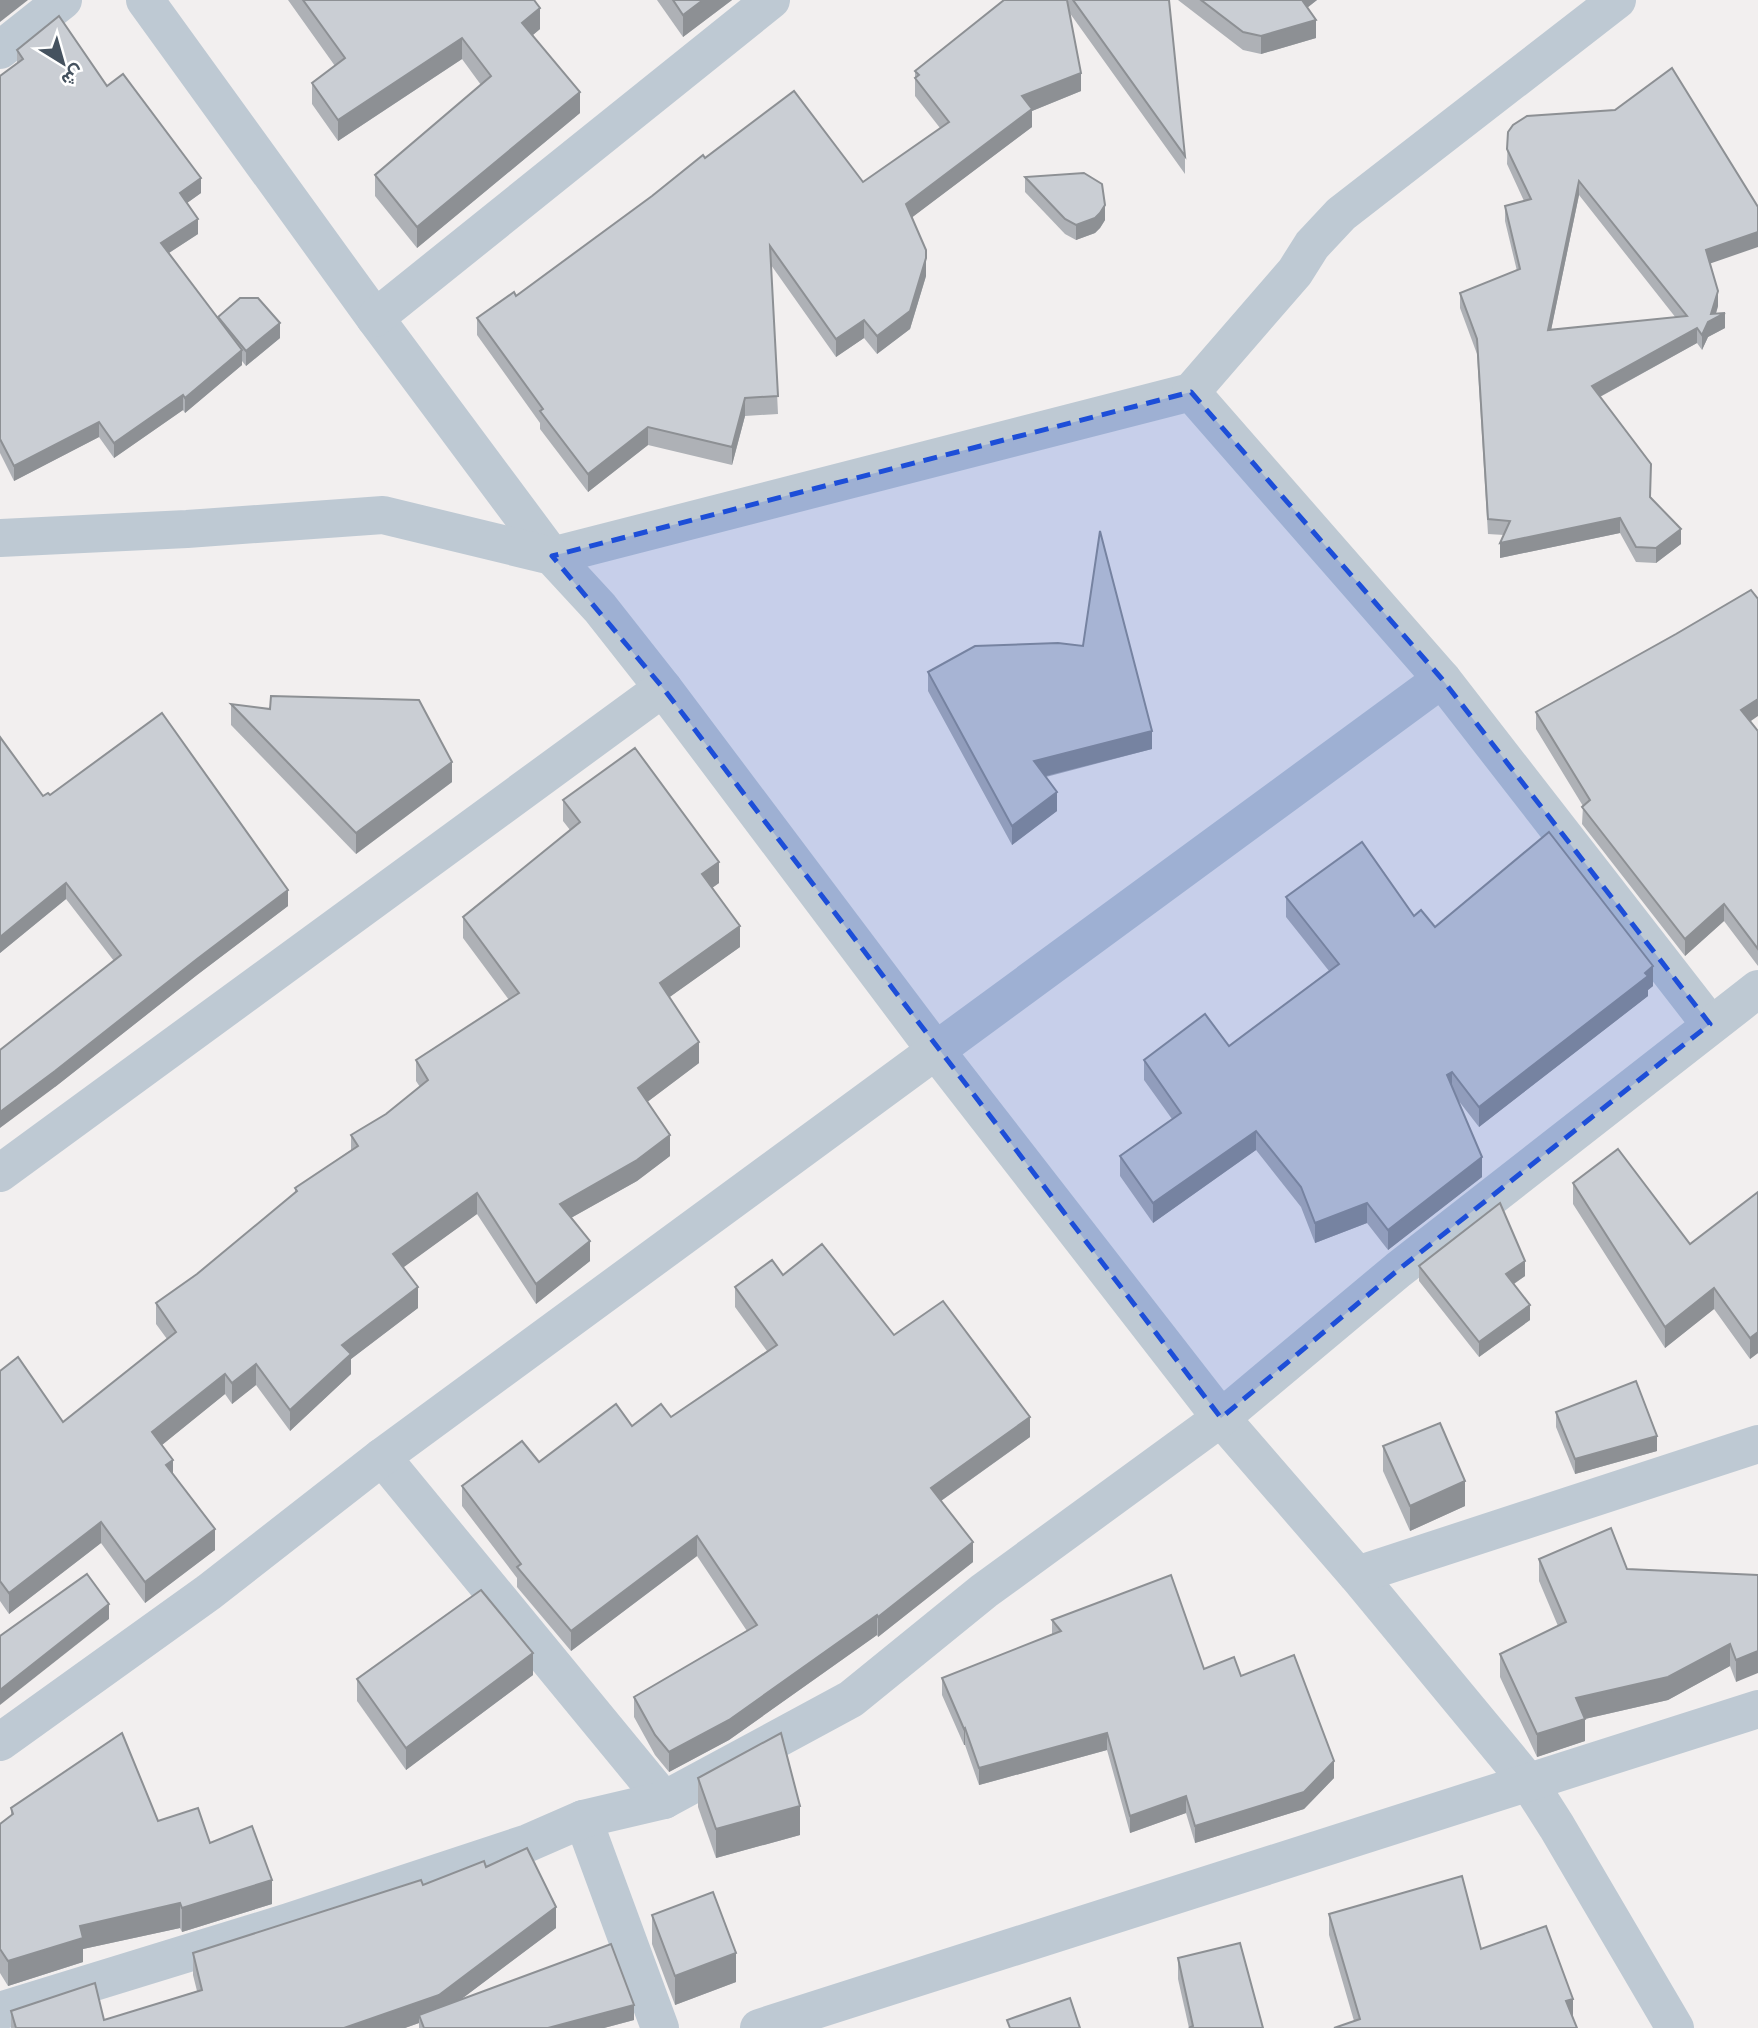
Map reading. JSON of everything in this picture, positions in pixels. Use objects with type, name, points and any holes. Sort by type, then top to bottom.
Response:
[{"type":"street","points":[[0,50],[63,0]]},
{"type":"street","points":[[145,0],[375,318],[552,556],[600,608],[663,688],[936,1051],[1221,1418],[1357,1575],[1529,1783],[1675,2028]]},
{"type":"street","points":[[375,318],[771,0]]},
{"type":"street","points":[[0,538],[383,516],[552,556],[1191,392],[1295,272],[1312,245],[1341,214],[1617,0]]},
{"type":"street","points":[[1191,392],[1441,680],[1710,1024]]},
{"type":"street","points":[[0,1742],[209,1592],[382,1457],[1441,680]]},
{"type":"street","points":[[0,1173],[663,688]]},
{"type":"street","points":[[0,2011],[289,1922],[528,1843],[583,1819],[664,1800],[851,1699],[984,1591],[1221,1418],[1398,1270],[1758,989]]},
{"type":"street","points":[[1357,1575],[1758,1444]]},
{"type":"street","points":[[382,1457],[664,1800]]},
{"type":"street","points":[[759,2028],[1758,1709]]},
{"type":"street","points":[[583,1819],[660,2028]]},
{"type":"highlighted area","points":[[1191,392],[1442,679],[1710,1024],[1398,1270],[1221,1418],[663,688],[552,556]]},
{"type":"building","points":[[303,0],[534,0],[540,8],[522,23],[580,92],[417,227],[375,175],[491,76],[462,38],[338,120],[312,83],[345,58]]},
{"type":"building","points":[[673,0],[703,0],[683,15]]},
{"type":"building","points":[[1004,0],[1067,0],[1081,73],[1022,96],[1032,109],[906,204],[926,250],[910,311],[877,336],[864,320],[836,339],[770,246],[778,396],[745,398],[732,447],[648,427],[588,474],[540,411],[543,409],[477,318],[514,292],[516,296],[703,155],[705,158],[794,91],[863,182],[949,122],[915,78],[919,75],[915,71]]},
{"type":"building","points":[[1073,0],[1169,0],[1185,156]]},
{"type":"building","points":[[1201,0],[1302,0],[1316,20],[1261,36],[1243,32]]},
{"type":"building","points":[[59,16],[107,86],[123,74],[201,178],[180,193],[198,219],[161,243],[242,350],[185,398],[183,395],[114,443],[99,422],[14,466],[0,439],[0,76],[23,59],[17,50]]},
{"type":"building","points":[[1672,68],[1758,207],[1758,232],[1706,250],[1718,291],[1711,314],[1725,313],[1708,322],[1702,335],[1697,328],[1592,386],[1651,464],[1650,497],[1681,529],[1656,548],[1636,547],[1620,518],[1500,543],[1510,521],[1488,519],[1477,339],[1460,293],[1520,269],[1505,206],[1531,199],[1507,149],[1508,132],[1513,125],[1527,116],[1615,110]],"holes":[[[1579,181],[1687,316],[1548,330]]]},
{"type":"building","points":[[1084,173],[1102,184],[1105,205],[1095,218],[1076,225],[1065,219],[1025,177]]},
{"type":"building","points":[[240,298],[258,298],[280,323],[246,351],[218,317]]},
{"type":"building","points":[[1100,531],[1152,731],[1034,761],[1057,792],[1012,826],[928,672],[975,646],[1058,643],[1083,646]]},
{"type":"building","points":[[1751,590],[1758,599],[1758,699],[1741,710],[1758,731],[1758,949],[1724,904],[1685,939],[1582,807],[1590,800],[1536,712]]},
{"type":"building","points":[[271,696],[419,700],[452,762],[356,833],[231,704],[270,709]]},
{"type":"building","points":[[162,713],[288,890],[0,1112],[0,1050],[121,955],[66,883],[0,937],[0,737],[43,796],[48,793],[50,795]]},
{"type":"building","points":[[635,748],[719,862],[702,874],[740,926],[660,983],[699,1042],[638,1088],[670,1135],[637,1160],[560,1204],[590,1241],[536,1284],[477,1193],[393,1254],[418,1287],[342,1345],[351,1354],[290,1410],[256,1364],[232,1383],[225,1374],[152,1432],[173,1460],[166,1465],[215,1529],[145,1582],[101,1522],[9,1593],[0,1581],[0,1371],[18,1357],[63,1422],[176,1332],[156,1303],[197,1274],[297,1191],[295,1188],[358,1146],[351,1135],[386,1114],[428,1080],[416,1060],[519,993],[463,917],[580,822],[563,800]]},
{"type":"building","points":[[1549,832],[1653,966],[1645,973],[1648,976],[1479,1107],[1452,1072],[1447,1075],[1482,1157],[1388,1230],[1367,1203],[1315,1223],[1301,1187],[1256,1131],[1153,1203],[1120,1156],[1181,1113],[1144,1060],[1205,1014],[1229,1046],[1339,964],[1286,897],[1362,842],[1414,916],[1421,910],[1435,927]]},
{"type":"building","points":[[1618,1149],[1690,1244],[1758,1192],[1758,1332],[1750,1338],[1714,1288],[1665,1327],[1573,1183]]},
{"type":"building","points":[[1500,1203],[1525,1261],[1506,1274],[1530,1305],[1479,1342],[1419,1266]]},
{"type":"building","points":[[822,1244],[894,1335],[943,1301],[1030,1417],[931,1488],[973,1542],[878,1617],[877,1615],[729,1720],[669,1752],[655,1735],[634,1697],[757,1625],[697,1536],[571,1631],[517,1567],[521,1564],[462,1486],[522,1441],[539,1462],[616,1404],[632,1426],[661,1404],[671,1417],[777,1345],[735,1287],[772,1260],[783,1275]]},
{"type":"building","points":[[1636,1381],[1657,1436],[1575,1459],[1556,1412]]},
{"type":"building","points":[[1440,1423],[1465,1481],[1410,1506],[1383,1446]]},
{"type":"building","points":[[1611,1528],[1627,1569],[1758,1575],[1758,1651],[1736,1660],[1730,1644],[1668,1677],[1576,1698],[1585,1719],[1537,1734],[1500,1654],[1566,1622],[1539,1559]]},
{"type":"building","points":[[87,1574],[109,1604],[0,1690],[0,1636]]},
{"type":"building","points":[[1171,1575],[1204,1669],[1234,1657],[1241,1676],[1294,1655],[1334,1761],[1304,1792],[1195,1826],[1186,1796],[1130,1816],[1107,1733],[979,1768],[965,1728],[942,1678],[1061,1631],[1052,1620]]},
{"type":"building","points":[[481,1590],[533,1653],[406,1748],[357,1679]]},
{"type":"building","points":[[122,1733],[158,1821],[198,1808],[210,1843],[252,1826],[272,1880],[182,1908],[180,1903],[80,1926],[83,1938],[8,1961],[0,1949],[0,1824],[13,1814],[11,1808]]},
{"type":"building","points":[[781,1733],[800,1806],[716,1829],[698,1778]]},
{"type":"building","points":[[527,1848],[556,1907],[439,1995],[344,2028],[16,2028],[11,2011],[95,1983],[104,2020],[202,1990],[193,1953],[421,1880],[423,1885],[484,1861],[486,1867]]},
{"type":"building","points":[[1462,1876],[1481,1949],[1546,1926],[1573,1999],[1566,2001],[1577,2028],[1334,2028],[1360,2019],[1329,1914]]},
{"type":"building","points":[[713,1892],[736,1953],[675,1976],[652,1915]]},
{"type":"building","points":[[1240,1943],[1263,2028],[1189,2028],[1193,2026],[1178,1958]]},
{"type":"building","points":[[611,1944],[634,2005],[548,2028],[424,2028],[419,2015]]},
{"type":"building","points":[[1070,1998],[1080,2028],[1010,2028],[1007,2020]]}]
